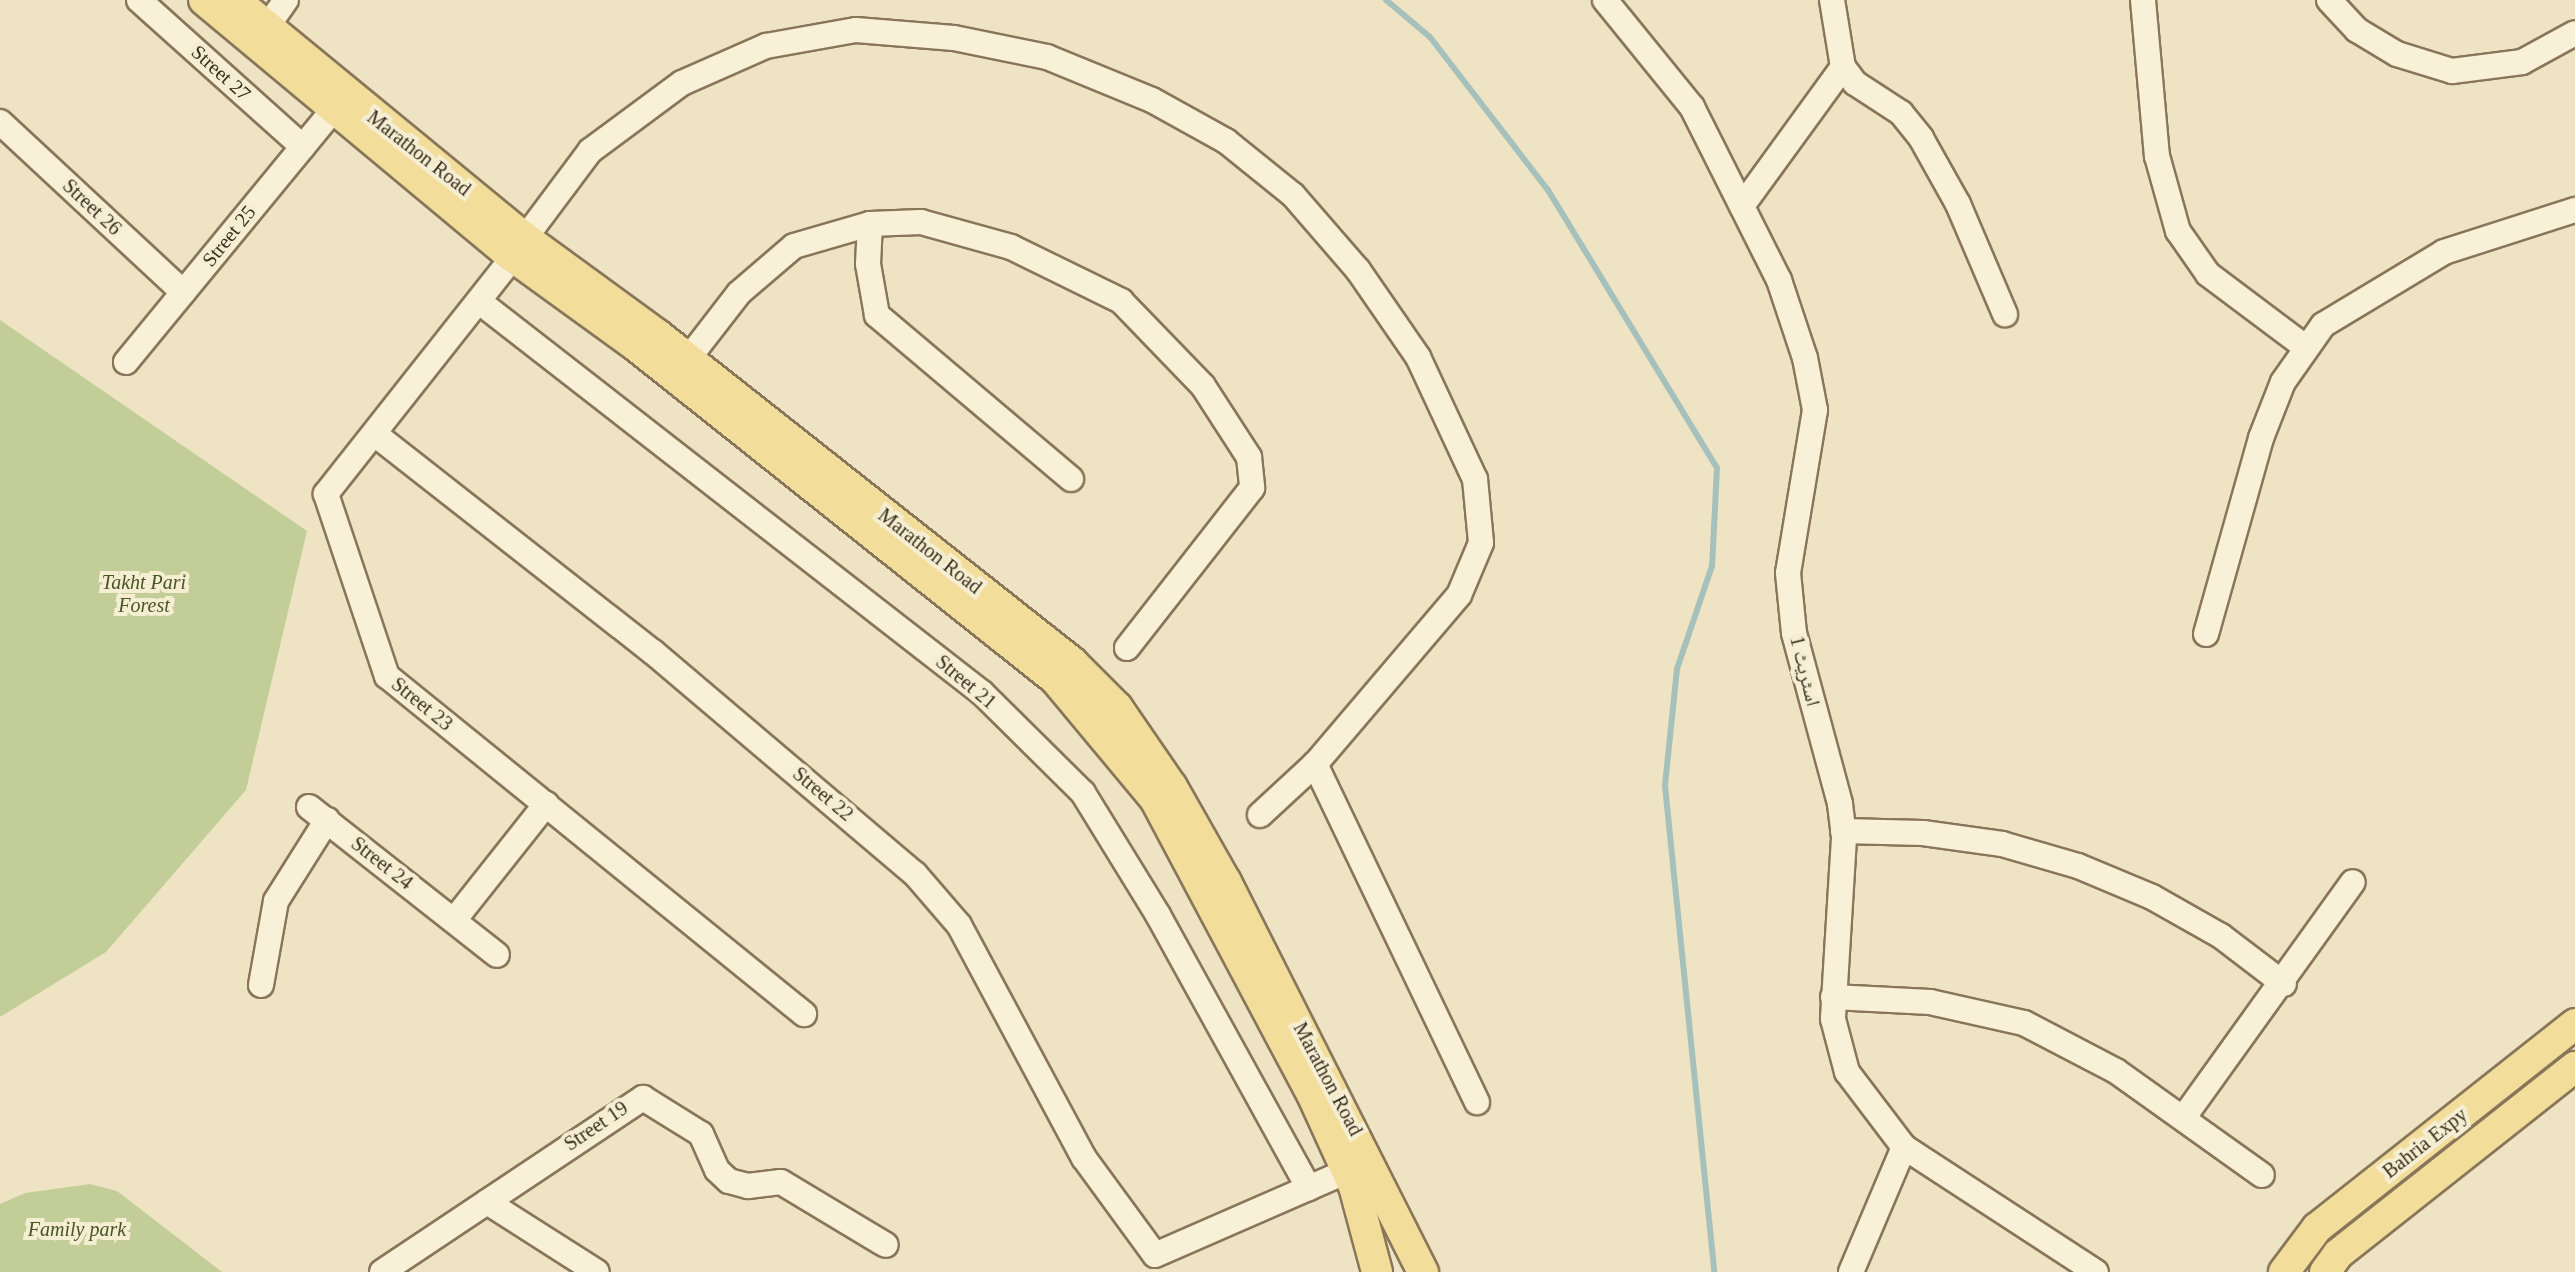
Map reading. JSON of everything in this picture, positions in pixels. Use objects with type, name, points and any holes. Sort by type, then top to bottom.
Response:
[{"type":"main road","name":"Marathon Road","points":[[204,0],[333,110],[519,247],[688,359],[1072,662],[1117,707],[1172,787],[1226,882],[1423,1272]]},
{"type":"main road","name":"Marathon Road","points":[[235,0],[636,346],[1055,679],[1155,799],[1312,1094],[1347,1171],[1377,1272]]},
{"type":"main road","name":"Bahria Expy","points":[[2284,1272],[2317,1228],[2575,1024]]},
{"type":"main road","name":"Bahria Expy","points":[[2325,1272],[2338,1254],[2575,1067]]},
{"type":"street","name":"Street 27","points":[[139,0],[303,147]]},
{"type":"street","points":[[267,27],[286,0]]},
{"type":"street","name":"اسٹریٹ 1","points":[[1605,0],[1692,107],[1779,280],[1815,410],[1788,573],[1794,633],[1843,831],[1833,1019],[1847,1072],[1904,1147],[2060,1262],[2096,1272]]},
{"type":"street","points":[[1832,0],[1843,67],[1855,83],[1901,113],[1921,138],[1958,204],[2005,314]]},
{"type":"street","points":[[2143,0],[2157,156],[2178,231],[2208,274],[2304,346]]},
{"type":"street","points":[[2329,0],[2357,30],[2397,54],[2452,71],[2522,62],[2575,33]]},
{"type":"street","name":"Street 23","points":[[804,1014],[387,676],[326,494],[481,303],[590,151],[682,83],[766,46],[856,30],[954,38],[1047,57],[1152,100],[1226,141],[1293,195],[1358,270],[1418,357],[1460,437],[1475,479],[1481,543],[1459,595],[1315,764],[1260,815]]},
{"type":"street","points":[[1742,206],[1843,67]]},
{"type":"street","name":"Street 25","points":[[126,362],[333,110]]},
{"type":"street","name":"Street 26","points":[[0,122],[183,292]]},
{"type":"street","points":[[2206,634],[2261,438],[2304,346],[2323,325],[2405,271],[2499,231],[2575,210]]},
{"type":"street","points":[[688,359],[739,293],[794,246],[870,224],[921,222],[1011,247],[1121,301],[1203,386],[1249,457],[1252,488],[1127,648]]},
{"type":"street","points":[[870,224],[868,264],[877,315],[1071,479]]},
{"type":"street","name":"Street 21","points":[[481,303],[982,693],[1083,793],[1158,915],[1309,1188]]},
{"type":"street","name":"Street 22","points":[[376,435],[653,652],[915,874],[959,925],[1084,1158],[1155,1255],[1309,1188]]},
{"type":"street","points":[[1315,764],[1477,1102]]},
{"type":"street","points":[[455,919],[546,804]]},
{"type":"street","name":"Street 24","points":[[261,985],[276,901],[318,814],[497,955]]},
{"type":"street","points":[[1843,831],[1970,840],[2078,866],[2152,897],[2221,936],[2284,984]]},
{"type":"street","points":[[2184,1117],[2284,984],[2353,882]]},
{"type":"street","points":[[1833,997],[1930,1002],[2024,1023],[2116,1071],[2262,1175]]},
{"type":"street","name":"Street 19","points":[[382,1272],[643,1098],[701,1134],[717,1170],[729,1181],[748,1186],[781,1182],[886,1245]]},
{"type":"street","points":[[1851,1272],[1904,1147]]},
{"type":"street","points":[[1309,1188],[1347,1171]]},
{"type":"street","points":[[487,1202],[597,1272]]},
{"type":"green space","name":"Takht Pari Forest","points":[[0,320],[307,531],[246,790],[106,952],[0,1017]]},
{"type":"green space","name":"Family park","points":[[90,1184],[117,1191],[222,1272],[0,1272],[0,1204],[25,1193]]},
{"type":"waterway","points":[[1386,0],[1430,37],[1548,190],[1717,468],[1712,566],[1677,669],[1665,786],[1714,1272]]}]
